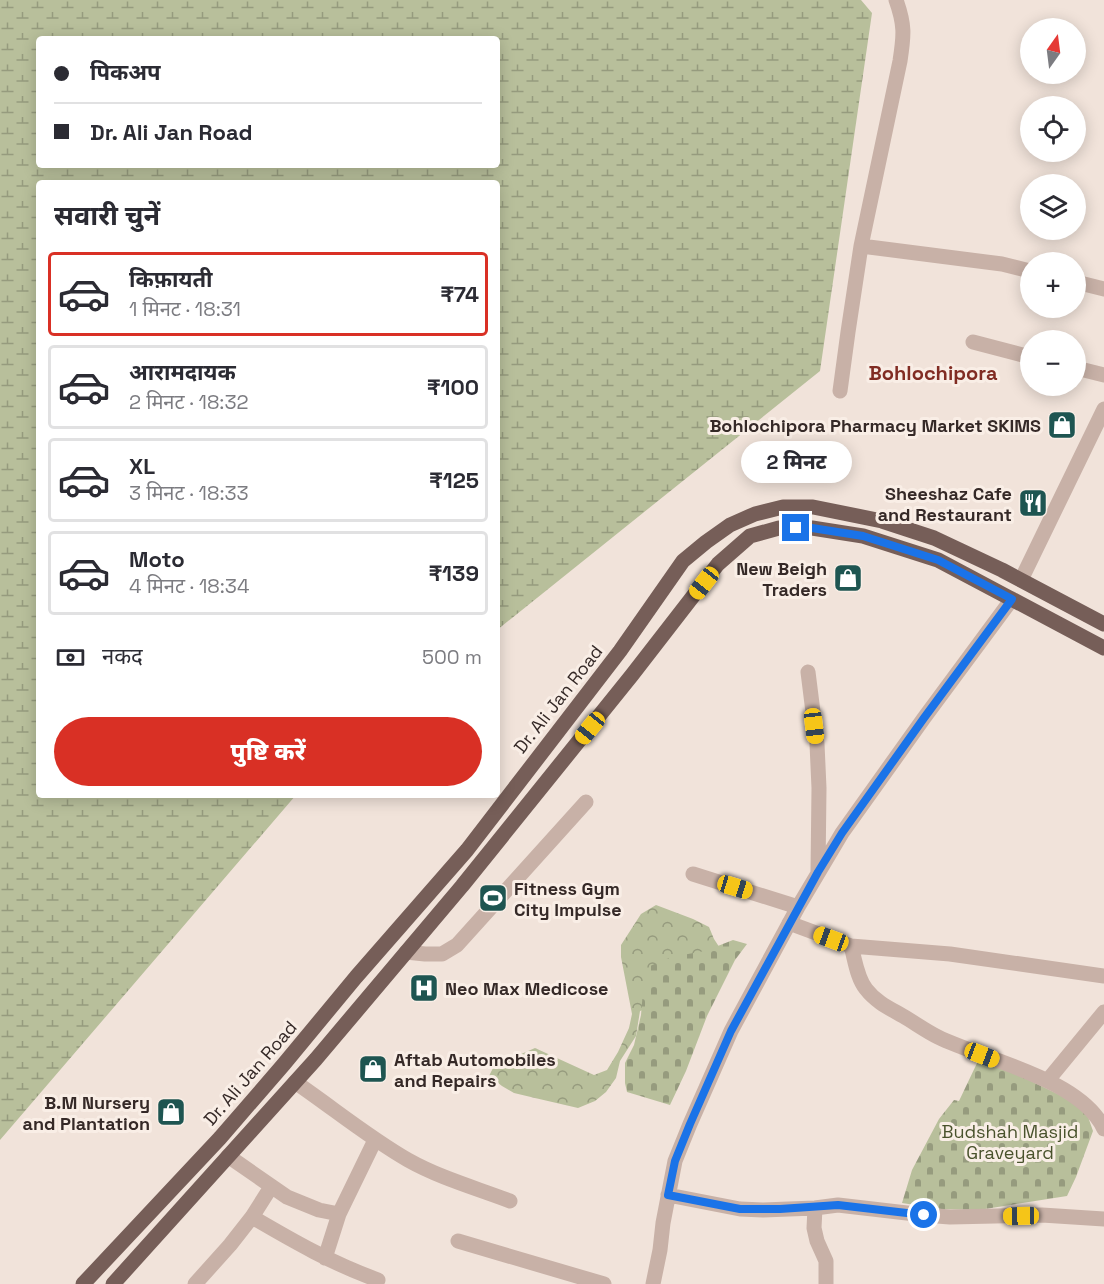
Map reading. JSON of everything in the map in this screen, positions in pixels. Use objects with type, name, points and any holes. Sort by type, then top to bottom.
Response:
[{"type":"main road","name":"Dr. Ali Jan Road","points":[[83,1284],[220,1138],[467,850],[620,651],[683,561],[730,525],[755,513],[783,507],[813,507],[882,521],[934,538],[1104,624]]},
{"type":"main road","points":[[113,1284],[295,1082],[406,952],[632,675],[718,564],[750,536],[779,528],[812,528],[863,536],[938,560],[1104,648]]},
{"type":"street","points":[[840,391],[861,246],[900,61],[904,33],[902,17],[896,0]]},
{"type":"street","points":[[861,246],[1002,264],[1020,268]]},
{"type":"street","points":[[1086,284],[1104,289]]},
{"type":"street","points":[[973,342],[1020,354]]},
{"type":"street","points":[[1086,370],[1104,375]]},
{"type":"street","points":[[1021,580],[1104,409]]},
{"type":"street","points":[[653,1284],[675,1161],[731,1031],[789,923],[842,833],[1012,599]]},
{"type":"street","points":[[808,672],[817,744],[818,872]]},
{"type":"street","points":[[406,952],[442,954],[457,945],[586,802]]},
{"type":"street","points":[[693,874],[798,907]]},
{"type":"street","points":[[789,923],[851,946],[950,954],[1104,976]]},
{"type":"street","points":[[851,946],[856,968],[865,987],[879,1003],[938,1037],[1048,1080],[1077,1099],[1100,1119],[1104,1129]]},
{"type":"street","points":[[1048,1080],[1104,1012]]},
{"type":"street","points":[[295,1082],[375,1140],[410,1161],[436,1174],[510,1201]]},
{"type":"street","points":[[325,1258],[339,1214],[375,1140]]},
{"type":"street","points":[[228,1156],[287,1197],[320,1210],[339,1214]]},
{"type":"street","points":[[195,1284],[252,1218],[271,1187]]},
{"type":"street","points":[[668,1195],[740,1209],[814,1208],[838,1205],[924,1215],[1042,1215],[1104,1219]]},
{"type":"street","points":[[814,1208],[814,1228],[826,1261],[826,1284]]},
{"type":"street","points":[[252,1218],[349,1270],[378,1280]]},
{"type":"street","points":[[458,1241],[604,1284]]},
{"type":"green space","points":[[0,0],[861,0],[872,13],[820,371],[500,628],[500,180],[36,180],[36,798],[293,798],[0,1140]]},
{"type":"green space","points":[[656,905],[709,927],[727,959],[651,1007],[640,1011],[636,1036],[620,1061],[616,1078],[606,1092],[595,1101],[578,1108],[514,1093],[489,1076],[494,1066],[535,1048],[594,1075],[607,1070],[629,1028],[632,1014],[621,957],[621,945],[641,914]]},
{"type":"green space","points":[[733,940],[747,944],[735,960],[707,1016],[670,1105],[627,1092],[625,1063],[634,1045],[641,1015],[643,991],[650,966],[671,957],[705,951]]},
{"type":"green space","name":"Budshah Masjid Graveyard","points":[[978,1061],[1008,1070],[1070,1100],[1087,1114],[1093,1131],[1067,1196],[979,1210],[941,1209],[902,1203],[912,1170],[939,1119],[954,1100],[959,1101]]},
{"type":"place","name":"Bohlochipora Pharmacy Market SKIMS","points":[[1062,425]]},
{"type":"place","name":"Sheeshaz Cafe and Restaurant","points":[[1033,503]]},
{"type":"place","name":"New Beigh Traders","points":[[848,578]]},
{"type":"place","name":"Fitness Gym City Impulse","points":[[493,898]]},
{"type":"place","name":"Neo Max Medicose","points":[[424,988]]},
{"type":"place","name":"Aftab Automobiles and Repairs","points":[[373,1069]]},
{"type":"place","name":"B.M Nursery and Plantation","points":[[171,1112]]},
{"type":"district","name":"Bohlochipora","points":[[933,373]]},
{"type":"route","points":[[796,528],[812,528],[863,536],[938,560],[1012,599],[842,833],[818,872],[731,1031],[675,1161],[668,1195],[740,1209],[814,1208],[838,1205],[924,1215]]}]
